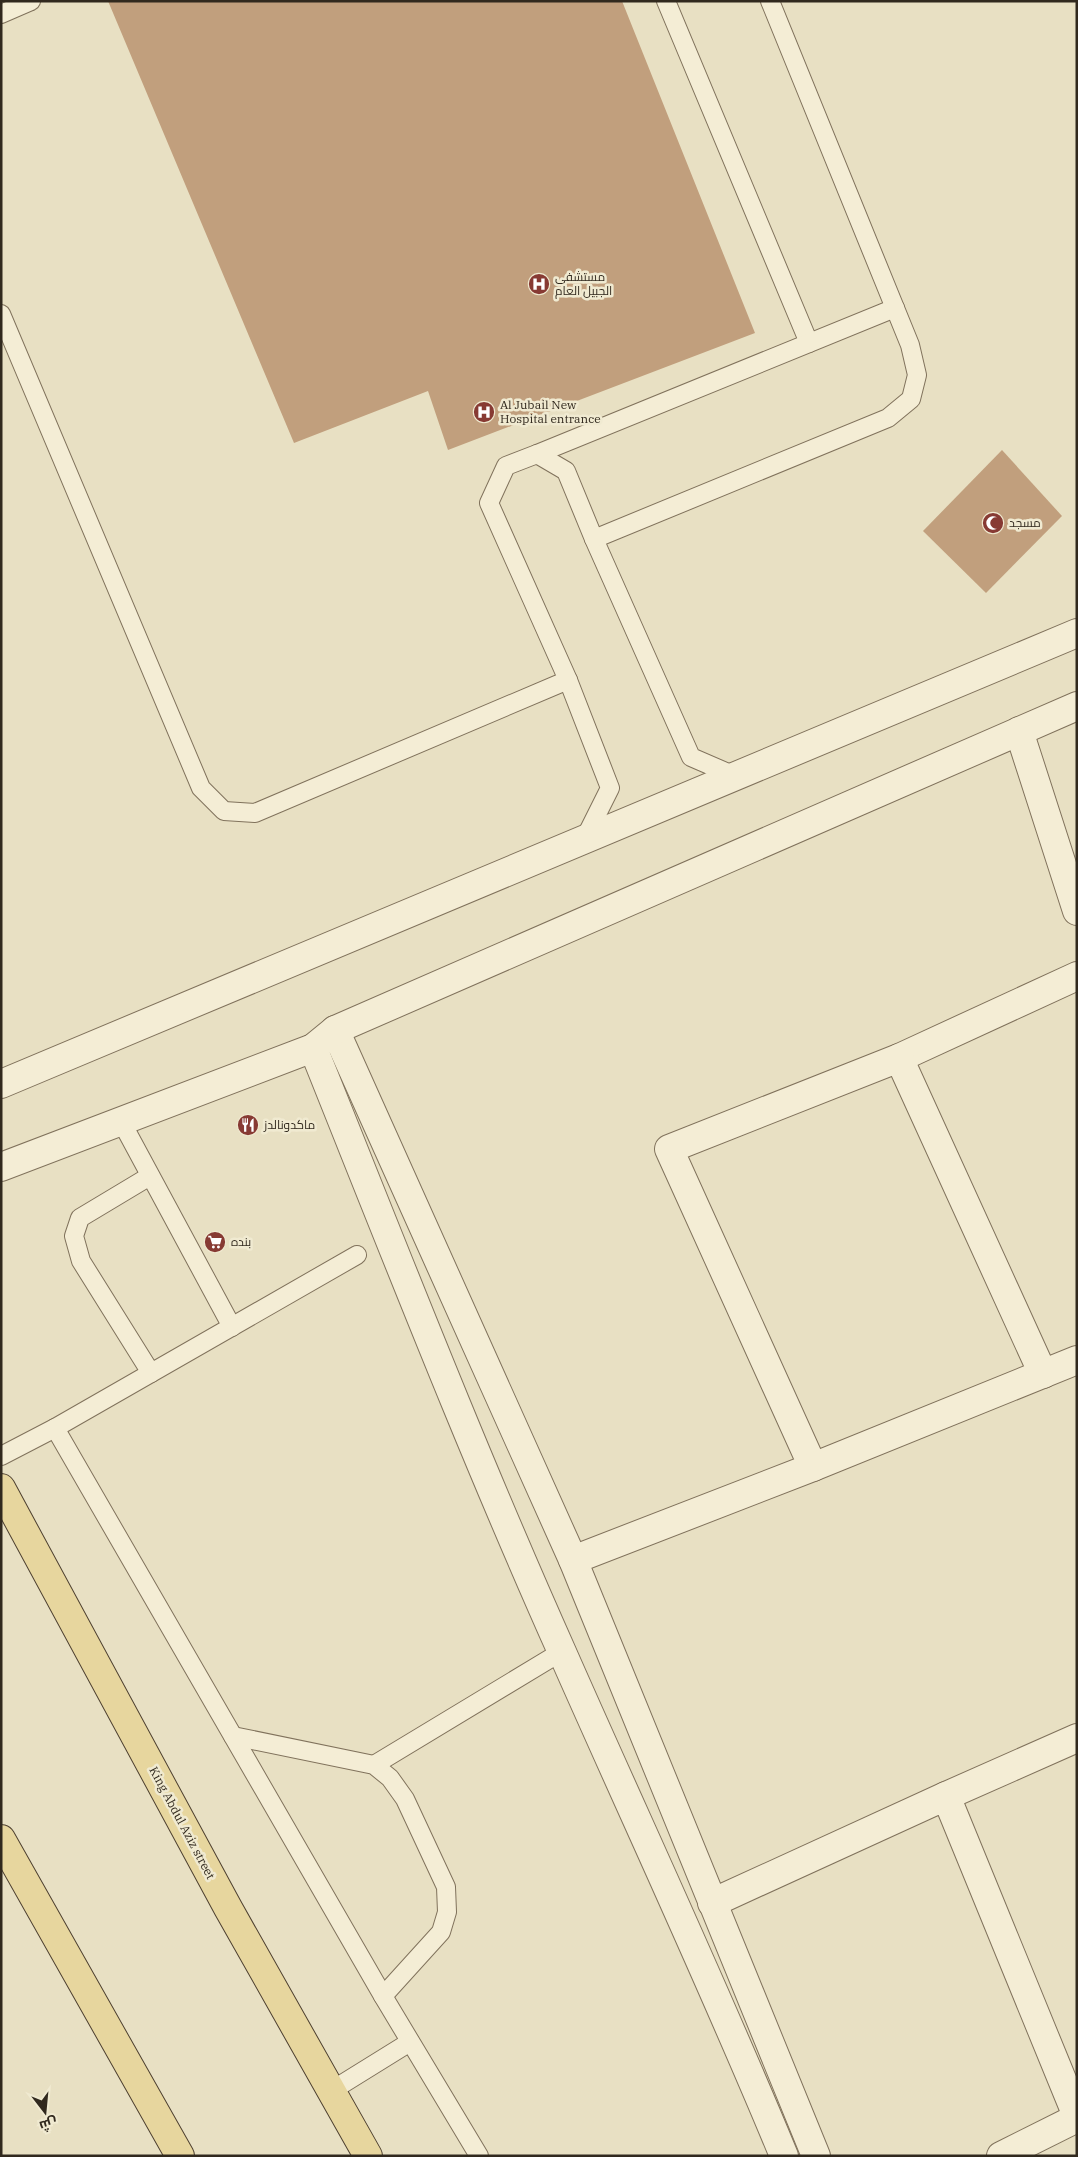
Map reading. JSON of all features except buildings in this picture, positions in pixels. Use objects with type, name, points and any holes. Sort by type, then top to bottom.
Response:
[{"type":"main road","name":"King Abdul Aziz street","points":[[1,1488],[228,1908],[368,2156]]},
{"type":"main road","points":[[1,1838],[180,2156]]},
{"type":"street","points":[[1,1084],[1077,633]]},
{"type":"street","points":[[1,1167],[313,1048],[335,1030],[1077,706]]},
{"type":"street","points":[[1019,731],[1077,911]]},
{"type":"street","points":[[813,1467],[669,1149],[899,1058],[1077,976]]},
{"type":"street","points":[[335,1030],[573,1560],[816,2156]]},
{"type":"street","points":[[313,1048],[453,1399],[561,1652],[653,1852],[784,2156]]},
{"type":"street","points":[[899,1058],[1043,1374]]},
{"type":"street","points":[[573,1560],[813,1467],[1077,1360]]},
{"type":"street","points":[[712,1903],[1077,1738]]},
{"type":"street","points":[[946,1796],[1077,2117],[1001,2156]]},
{"type":"lane","points":[[1,14],[31,1]]},
{"type":"lane","points":[[666,1],[809,343]]},
{"type":"lane","points":[[594,539],[888,418],[910,399],[917,375],[910,345],[770,1]]},
{"type":"lane","points":[[584,840],[610,788],[568,680],[489,503],[506,466],[895,308]]},
{"type":"lane","points":[[1,314],[201,788],[224,811],[255,814],[568,680]]},
{"type":"lane","points":[[537,454],[566,471],[594,539],[691,756],[735,776]]},
{"type":"lane","points":[[121,1121],[232,1327]]},
{"type":"lane","points":[[150,1176],[80,1218],[74,1236],[81,1261],[151,1373]]},
{"type":"lane","points":[[1,1456],[55,1428],[357,1255]]},
{"type":"lane","points":[[55,1428],[383,1996],[479,2156]]},
{"type":"lane","points":[[374,1765],[561,1652]]},
{"type":"lane","points":[[233,1736],[374,1765],[390,1778],[406,1799],[446,1887],[448,1912],[441,1932],[383,1996]]},
{"type":"lane","points":[[332,2091],[410,2042]]},
{"type":"place","name":"مستشفى الجبيل العام","points":[[539,284]]},
{"type":"place","name":"Al Jubail New Hospital entrance","points":[[484,412]]},
{"type":"place","name":"مسجد","points":[[993,523]]},
{"type":"place","name":"ماكدونالدز","points":[[248,1125]]},
{"type":"place","name":"بنده","points":[[215,1242]]}]
